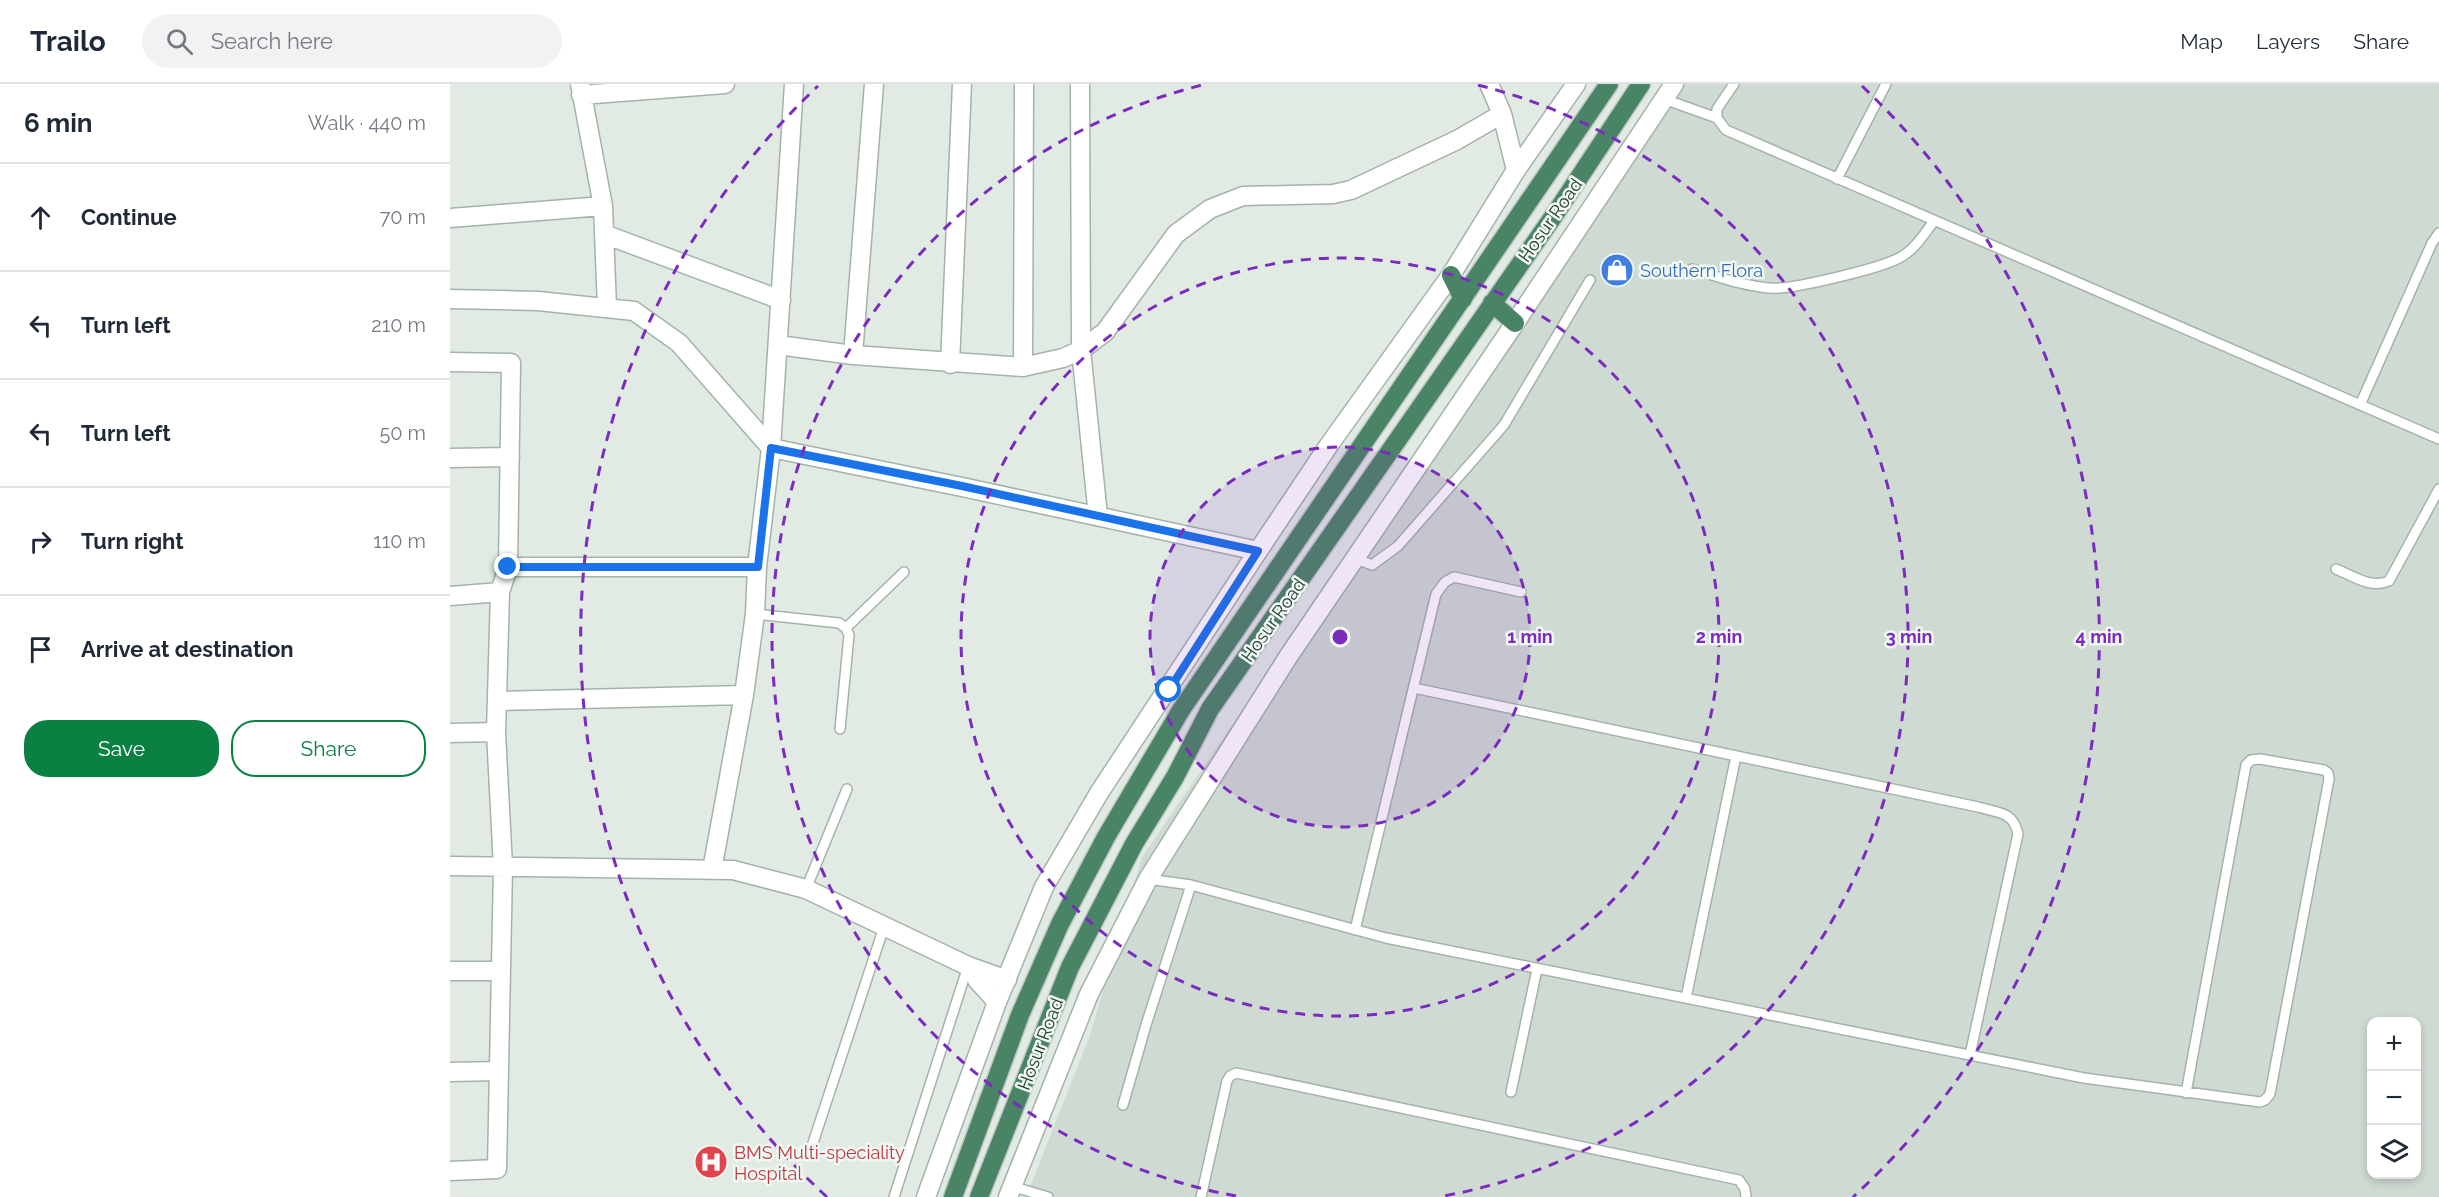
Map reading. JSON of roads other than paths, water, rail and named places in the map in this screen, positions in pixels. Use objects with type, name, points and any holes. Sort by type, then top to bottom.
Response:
[{"type":"highway","name":"Hosur Road","points":[[953,1197],[1020,1015],[1060,924],[1106,837],[1181,710],[1609,84]]},
{"type":"highway","name":"Hosur Road","points":[[979,1197],[1070,967],[1134,844],[1175,777],[1210,709],[1553,217],[1641,84]]},
{"type":"highway","points":[[1451,274],[1463,299]]},
{"type":"highway","points":[[1491,303],[1515,323]]},
{"type":"street","points":[[607,308],[603,206],[580,90],[725,84]]},
{"type":"street","points":[[712,870],[744,695],[755,614],[771,448],[794,84]]},
{"type":"street","points":[[853,355],[874,84]]},
{"type":"street","points":[[950,364],[962,84]]},
{"type":"street","points":[[1023,367],[1024,84]]},
{"type":"street","points":[[1080,84],[1081,350],[1098,516]]},
{"type":"street","points":[[1489,84],[1502,114],[1516,170]]},
{"type":"street","points":[[926,1197],[997,1002],[1044,887],[1055,868],[1099,794],[1258,551],[1329,445],[1451,274],[1516,170],[1576,84]]},
{"type":"street","points":[[1010,1192],[1089,994],[1148,879],[1288,657],[1669,92]]},
{"type":"street","points":[[778,345],[950,364],[1023,367],[1063,358],[1081,350],[1106,332],[1176,234],[1210,209],[1243,196],[1333,194],[1352,190],[1457,140],[1502,114]]},
{"type":"street","points":[[450,218],[603,206]]},
{"type":"street","points":[[604,234],[781,300]]},
{"type":"street","points":[[450,299],[538,301],[634,311],[680,343],[771,448],[1258,551]]},
{"type":"street","points":[[450,362],[511,363],[508,567],[500,592],[496,732],[503,867],[497,1170],[450,1171]]},
{"type":"street","points":[[450,458],[510,457]]},
{"type":"street","points":[[508,567],[758,567]]},
{"type":"street","points":[[450,596],[500,592]]},
{"type":"street","points":[[497,701],[744,695]]},
{"type":"street","points":[[450,733],[496,732]]},
{"type":"street","points":[[450,866],[732,870],[806,889],[970,967],[1006,980]]},
{"type":"street","points":[[970,967],[977,980],[997,1002]]},
{"type":"street","points":[[450,971],[501,971]]},
{"type":"street","points":[[450,1072],[499,1071]]},
{"type":"lane","points":[[1716,118],[1717,109],[1734,84]]},
{"type":"lane","points":[[1837,179],[1886,84]]},
{"type":"lane","points":[[1669,92],[1716,118],[1726,130],[2439,439]]},
{"type":"lane","points":[[1692,269],[1771,289],[1792,286],[1874,268],[1900,258],[1911,249],[1934,221]]},
{"type":"lane","points":[[2360,405],[2432,243],[2439,233]]},
{"type":"lane","points":[[1354,558],[1372,565],[1398,546],[1504,425],[1590,280]]},
{"type":"lane","points":[[2336,569],[2372,584],[2381,585],[2389,581],[2439,489]]},
{"type":"lane","points":[[846,628],[904,572]]},
{"type":"lane","points":[[1355,930],[1436,594],[1444,582],[1454,578],[1521,592]]},
{"type":"lane","points":[[755,614],[839,623],[846,628],[849,635],[840,729]]},
{"type":"lane","points":[[1413,688],[1978,807],[2010,816],[2018,834],[1970,1055]]},
{"type":"lane","points":[[1686,998],[1736,756]]},
{"type":"lane","points":[[1148,879],[1191,885],[1386,938],[1537,969],[2085,1078],[2186,1093],[2260,1102],[2265,1101],[2270,1094],[2329,779],[2328,773],[2324,770],[2260,759],[2251,760],[2246,765],[2186,1093]]},
{"type":"lane","points":[[806,889],[848,789]]},
{"type":"lane","points":[[1123,1105],[1191,885]]},
{"type":"lane","points":[[809,1155],[884,927]]},
{"type":"lane","points":[[894,1197],[970,967]]},
{"type":"lane","points":[[1511,1092],[1537,969]]},
{"type":"lane","points":[[1201,1197],[1227,1081],[1236,1073],[1739,1180],[1745,1189],[1746,1197]]},
{"type":"lane","points":[[1010,1192],[1048,1197]]},
{"type":"place","name":"Southern Flora","points":[[1617,270]]},
{"type":"place","name":"BMS Multi-speciality Hospital","points":[[711,1162]]}]
